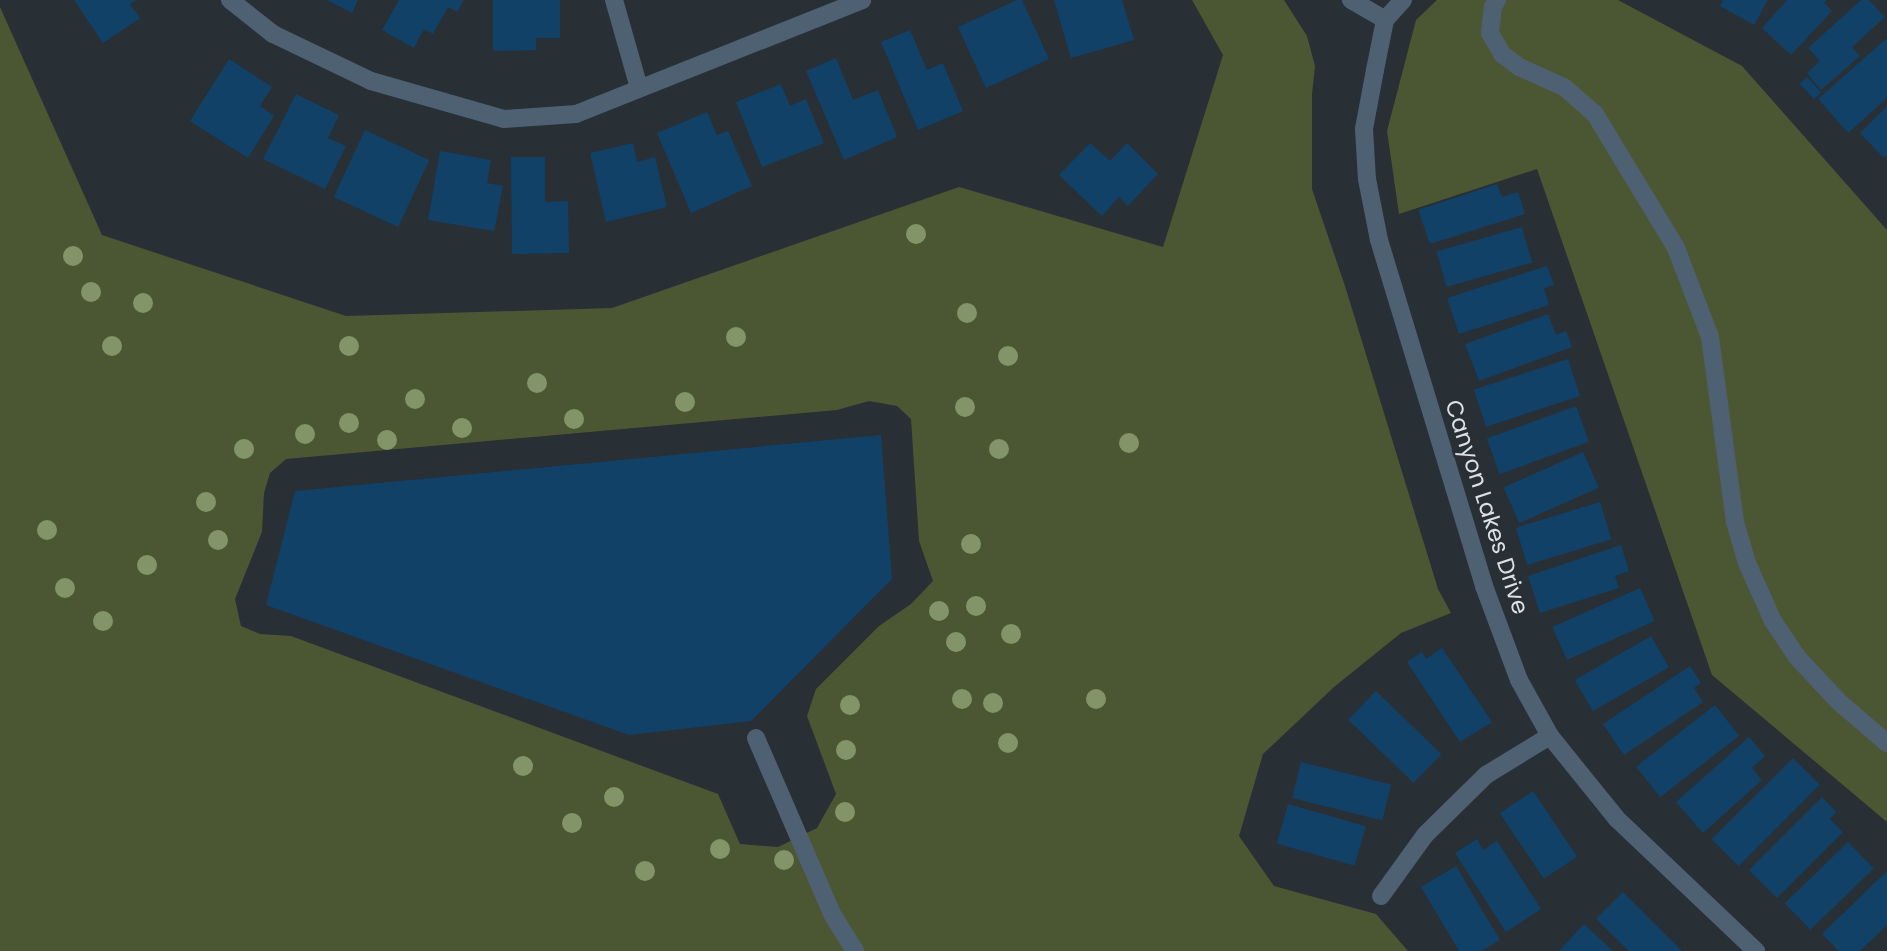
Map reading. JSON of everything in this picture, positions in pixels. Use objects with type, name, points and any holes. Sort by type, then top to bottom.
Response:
[{"type":"street","points":[[230,0],[272,34],[371,81],[504,119],[576,114],[862,0]]},
{"type":"street","points":[[614,0],[639,89]]},
{"type":"street","points":[[1351,0],[1385,20],[1403,0]]},
{"type":"street","points":[[1497,0],[1493,7],[1490,33],[1502,54],[1519,67],[1564,87],[1595,114],[1676,248],[1710,337],[1735,522],[1747,563],[1773,621],[1805,665],[1838,701],[1887,743]]},
{"type":"street","name":"Canyon Lakes Drive","points":[[1385,20],[1364,129],[1367,179],[1380,240],[1484,586],[1519,680],[1550,736],[1617,819],[1752,950]]},
{"type":"street","points":[[1381,896],[1425,835],[1486,775],[1550,736]]},
{"type":"street","points":[[756,738],[832,914],[855,951]]},
{"type":"green space","points":[[1192,0],[1284,0],[1307,36],[1315,66],[1312,95],[1312,189],[1345,286],[1438,589],[1451,613],[1401,633],[1334,687],[1263,754],[1239,836],[1274,886],[1376,914],[1408,951],[0,951],[0,7],[102,235],[346,316],[612,308],[959,187],[1163,247],[1223,55]],"holes":[[[869,401],[897,406],[911,419],[919,541],[933,581],[911,604],[879,626],[816,689],[807,716],[836,794],[817,828],[778,847],[740,844],[718,794],[291,636],[260,634],[241,626],[235,599],[262,532],[264,493],[270,473],[286,459],[837,410]]]},
{"type":"green space","points":[[1437,0],[1618,0],[1742,66],[1887,230],[1887,822],[1712,675],[1537,169],[1399,214],[1387,131],[1416,20]]},
{"type":"building","points":[[74,0],[137,0],[130,4],[140,18],[103,43]]},
{"type":"building","points":[[327,0],[358,0],[352,13]]},
{"type":"building","points":[[399,0],[464,0],[457,12],[448,7],[433,34],[424,29],[414,48],[382,30]]},
{"type":"building","points":[[493,0],[560,0],[560,38],[536,38],[536,50],[493,51]]},
{"type":"building","points":[[1022,0],[1049,59],[986,88],[958,27]]},
{"type":"building","points":[[1054,0],[1122,0],[1134,40],[1071,58]]},
{"type":"building","points":[[1723,0],[1768,0],[1754,25],[1720,6]]},
{"type":"building","points":[[1787,0],[1827,0],[1824,3],[1832,11],[1791,55],[1762,28]]},
{"type":"building","points":[[1861,0],[1869,0],[1885,17],[1852,47],[1860,56],[1821,90],[1807,73],[1820,61],[1808,48]]},
{"type":"building","points":[[910,30],[927,70],[943,63],[963,111],[918,130],[881,42]]},
{"type":"building","points":[[1887,38],[1887,98],[1848,133],[1818,99]]},
{"type":"building","points":[[836,58],[853,100],[878,90],[897,137],[844,160],[806,71]]},
{"type":"building","points":[[229,59],[272,87],[260,106],[274,116],[248,158],[190,121]]},
{"type":"building","points":[[1807,77],[1821,92],[1814,99],[1800,84]]},
{"type":"building","points":[[781,84],[790,106],[806,99],[824,143],[762,167],[736,102]]},
{"type":"building","points":[[296,94],[339,115],[328,138],[346,146],[325,189],[263,159]]},
{"type":"building","points":[[1887,106],[1887,155],[1884,158],[1860,133]]},
{"type":"building","points":[[707,112],[717,135],[728,131],[752,186],[691,213],[657,133]]},
{"type":"building","points":[[365,130],[429,160],[398,227],[334,197]]},
{"type":"building","points":[[633,143],[637,162],[655,157],[667,207],[606,222],[590,153]]},
{"type":"building","points":[[1090,143],[1110,161],[1127,143],[1158,174],[1128,206],[1119,197],[1102,216],[1059,175]]},
{"type":"building","points":[[440,151],[491,160],[487,183],[503,186],[494,231],[428,220]]},
{"type":"building","points":[[511,157],[545,157],[545,202],[568,201],[569,253],[512,254]]},
{"type":"building","points":[[1497,184],[1502,197],[1518,192],[1525,214],[1430,244],[1418,210]]},
{"type":"building","points":[[1522,227],[1532,263],[1447,287],[1436,252]]},
{"type":"building","points":[[1547,266],[1554,285],[1544,288],[1549,305],[1459,334],[1447,298]]},
{"type":"building","points":[[1548,314],[1556,335],[1566,331],[1572,347],[1479,381],[1465,344]]},
{"type":"building","points":[[1568,359],[1580,396],[1486,427],[1474,390]]},
{"type":"building","points":[[1576,406],[1589,442],[1500,474],[1487,438]]},
{"type":"building","points":[[881,435],[892,579],[751,721],[629,735],[266,605],[295,491]]},
{"type":"building","points":[[1583,452],[1599,488],[1519,523],[1504,487]]},
{"type":"building","points":[[1600,502],[1611,539],[1527,565],[1516,528]]},
{"type":"building","points":[[1621,545],[1629,571],[1615,576],[1619,588],[1540,613],[1528,576]]},
{"type":"building","points":[[1640,588],[1655,621],[1567,660],[1552,627]]},
{"type":"building","points":[[1651,636],[1669,667],[1593,711],[1575,680]]},
{"type":"building","points":[[1442,648],[1492,722],[1460,742],[1407,662],[1422,652],[1426,659]]},
{"type":"building","points":[[1690,666],[1701,683],[1694,688],[1703,702],[1624,755],[1603,724]]},
{"type":"building","points":[[1376,691],[1441,754],[1414,783],[1348,720]]},
{"type":"building","points":[[1715,705],[1739,736],[1660,797],[1636,767]]},
{"type":"building","points":[[1749,737],[1765,756],[1752,768],[1762,780],[1703,833],[1676,802]]},
{"type":"building","points":[[1793,758],[1820,785],[1739,866],[1712,839]]},
{"type":"building","points":[[1301,762],[1391,784],[1382,820],[1292,798]]},
{"type":"building","points":[[1533,791],[1577,856],[1544,879],[1500,813]]},
{"type":"building","points":[[1822,797],[1836,812],[1830,819],[1843,832],[1777,898],[1749,870]]},
{"type":"building","points":[[1288,804],[1366,826],[1355,866],[1277,843]]},
{"type":"building","points":[[1477,839],[1483,850],[1497,841],[1541,909],[1506,932],[1455,853]]},
{"type":"building","points":[[1848,842],[1874,869],[1810,930],[1785,903]]},
{"type":"building","points":[[1456,866],[1500,940],[1481,951],[1459,951],[1421,887]]},
{"type":"building","points":[[1887,871],[1887,925],[1860,951],[1839,951],[1822,934]]},
{"type":"building","points":[[1623,892],[1682,951],[1629,951],[1596,919]]},
{"type":"building","points":[[1584,924],[1613,951],[1559,951]]}]
